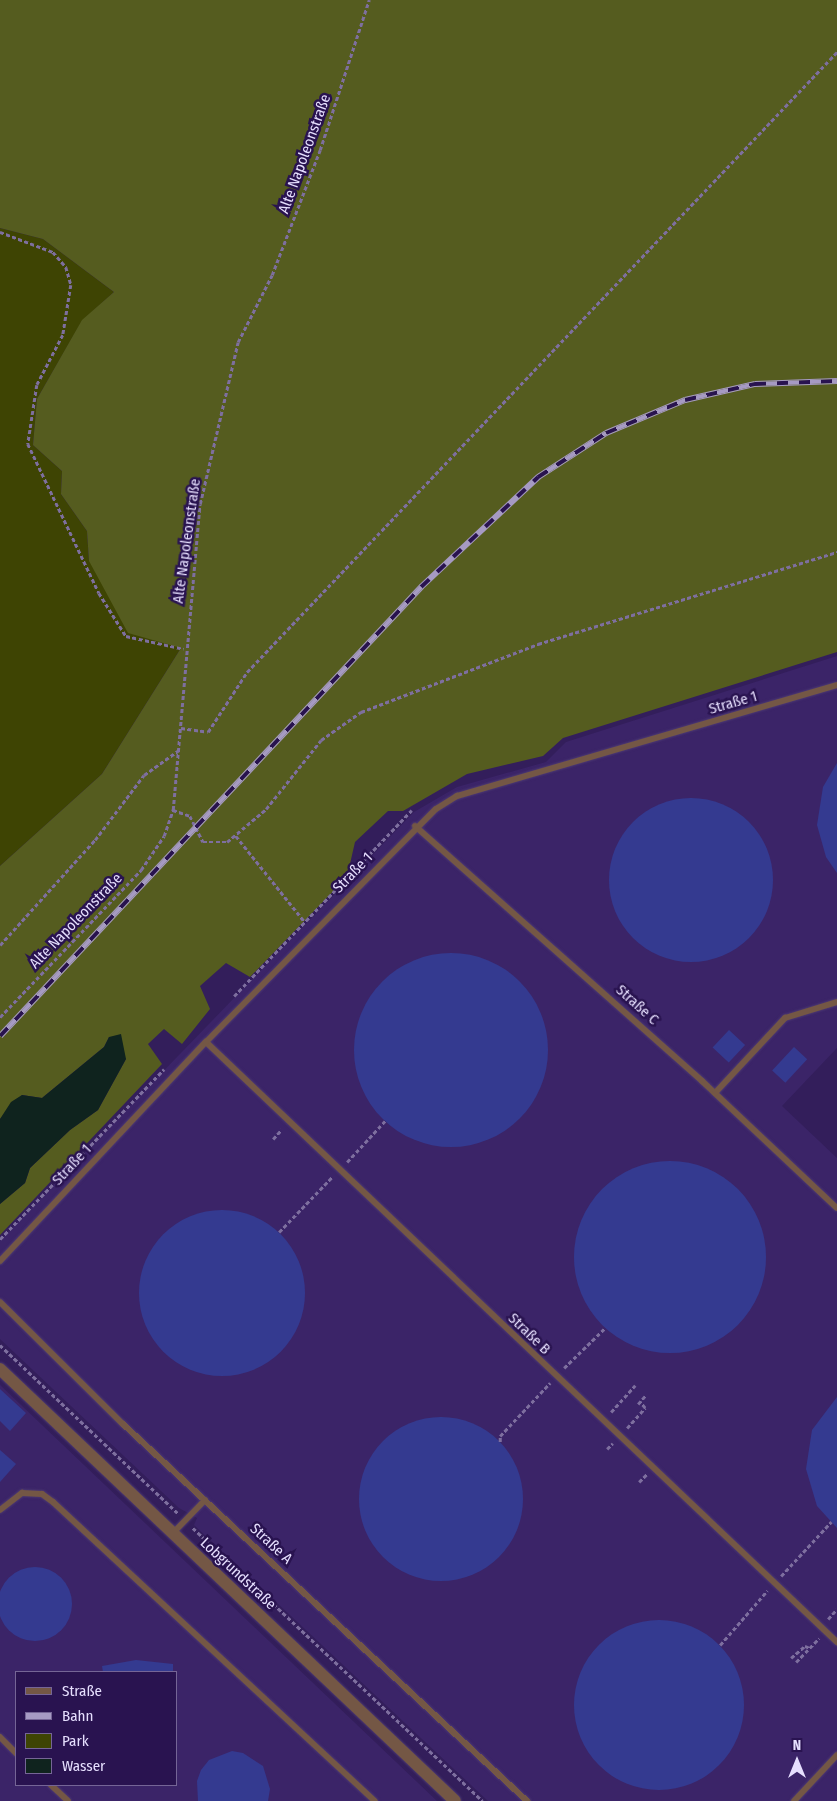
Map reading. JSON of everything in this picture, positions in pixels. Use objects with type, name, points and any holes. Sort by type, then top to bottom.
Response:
[{"type":"street","name":"Lobgrundstraße","points":[[0,1369],[455,1801]]},
{"type":"lane","name":"Straße 1","points":[[0,1261],[206,1042],[415,826],[457,796],[837,686]]},
{"type":"lane","name":"Straße C","points":[[415,826],[715,1093],[837,1208]]},
{"type":"lane","points":[[715,1093],[786,1018],[837,1002]]},
{"type":"lane","name":"Straße B","points":[[206,1042],[837,1642]]},
{"type":"lane","name":"Straße A","points":[[0,1302],[205,1500],[528,1801]]},
{"type":"lane","points":[[0,1510],[22,1493],[42,1494],[374,1801]]},
{"type":"lane","points":[[172,1534],[205,1500]]},
{"type":"lane","points":[[0,1737],[15,1751]]},
{"type":"lane","points":[[794,1801],[837,1755]]},
{"type":"lane","points":[[51,1786],[68,1801]]},
{"type":"path","name":"Alte Napoleonstraße","points":[[0,1017],[141,870],[164,836],[173,810],[181,728],[184,649],[200,504],[238,342],[272,275],[320,150],[369,0]]},
{"type":"path","points":[[181,728],[208,732],[247,672],[837,52]]},
{"type":"path","points":[[0,232],[52,252],[66,267],[71,285],[63,335],[37,385],[28,444],[99,593],[126,636],[184,649]]},
{"type":"path","points":[[173,810],[190,816],[200,839],[209,844],[236,836],[266,809],[321,740],[361,712],[538,644],[837,552]]},
{"type":"path","points":[[0,945],[95,840],[144,775],[179,750]]},
{"type":"path","points":[[236,836],[305,922]]},
{"type":"path","points":[[347,1161],[385,1121]]},
{"type":"path","points":[[273,1139],[280,1131]]},
{"type":"path","points":[[279,1232],[332,1177]]},
{"type":"path","points":[[564,1368],[606,1328]]},
{"type":"path","points":[[0,1345],[483,1801]]},
{"type":"path","points":[[606,1417],[635,1385]]},
{"type":"path","points":[[500,1442],[500,1436],[547,1387]]},
{"type":"path","points":[[632,1423],[646,1408],[639,1403],[645,1396]]},
{"type":"path","points":[[607,1449],[613,1443]]},
{"type":"path","points":[[639,1482],[648,1473]]},
{"type":"path","points":[[781,1576],[831,1522]]},
{"type":"path","points":[[720,1645],[765,1594]]},
{"type":"path","points":[[828,1619],[837,1610]]},
{"type":"path","points":[[796,1662],[817,1640]]},
{"type":"path","points":[[791,1658],[803,1648],[809,1649]]},
{"type":"shaded area","points":[[837,656],[837,1048],[782,1106],[837,1158],[837,1801],[488,1801],[194,1525],[197,1518],[179,1508],[0,1339],[0,1240],[414,812],[457,787],[546,762],[566,742]]},
{"type":"shaded area","points":[[0,1385],[437,1801],[0,1801]]},
{"type":"green space","points":[[0,0],[837,0],[837,652],[563,738],[543,756],[467,774],[403,811],[388,811],[355,842],[347,877],[250,977],[226,963],[200,986],[210,1009],[182,1044],[164,1029],[148,1044],[162,1064],[0,1235],[0,1204],[25,1183],[30,1168],[70,1130],[98,1110],[126,1059],[109,1037],[104,1047],[42,1098],[22,1095],[0,1119],[0,866],[102,774],[181,648],[128,633],[89,561],[87,531],[61,494],[62,471],[33,445],[37,399],[82,320],[114,292],[43,239],[0,228]]},
{"type":"green space","points":[[0,228],[43,239],[114,292],[82,321],[37,399],[33,445],[62,471],[61,494],[87,531],[89,561],[181,648],[102,774],[0,866]]},
{"type":"water","points":[[121,1034],[126,1059],[98,1110],[70,1130],[30,1168],[25,1183],[0,1204],[0,1119],[11,1102],[22,1095],[42,1098],[104,1047],[109,1037]]},
{"type":"building","points":[[837,763],[837,873],[826,857],[817,825],[823,787]]},
{"type":"building","points":[[699,798],[715,801],[730,807],[755,828],[764,841],[770,856],[773,880],[772,896],[764,919],[743,944],[730,953],[715,959],[683,962],[667,959],[652,953],[627,932],[618,919],[612,904],[609,872],[612,856],[618,841],[639,816],[652,807],[667,801]]},
{"type":"building","points":[[451,953],[479,957],[497,965],[512,975],[526,989],[536,1004],[544,1022],[548,1050],[544,1078],[536,1096],[526,1111],[512,1125],[497,1135],[479,1143],[451,1147],[423,1143],[405,1135],[390,1125],[376,1111],[366,1096],[358,1078],[354,1050],[358,1022],[366,1004],[376,989],[390,975],[405,965],[423,957]]},
{"type":"building","points":[[729,1030],[745,1045],[729,1063],[713,1048]]},
{"type":"building","points":[[794,1047],[807,1059],[785,1083],[772,1070]]},
{"type":"building","points":[[661,1161],[679,1161],[707,1168],[724,1177],[738,1189],[750,1203],[759,1220],[766,1248],[766,1266],[759,1294],[750,1311],[738,1325],[724,1337],[707,1346],[679,1353],[661,1353],[633,1346],[616,1337],[590,1311],[578,1285],[574,1266],[574,1248],[581,1220],[590,1203],[616,1177],[642,1165]]},
{"type":"building","points":[[230,1210],[254,1216],[281,1234],[299,1261],[304,1277],[304,1309],[299,1325],[281,1352],[268,1362],[246,1373],[214,1376],[190,1370],[169,1357],[158,1346],[142,1317],[139,1285],[145,1261],[158,1240],[169,1229],[198,1213]]},
{"type":"building","points":[[0,1389],[26,1413],[10,1431],[0,1421]]},
{"type":"building","points":[[837,1397],[837,1528],[817,1506],[806,1469],[812,1430]]},
{"type":"building","points":[[449,1417],[465,1420],[480,1426],[505,1447],[514,1460],[520,1475],[523,1499],[522,1515],[514,1538],[493,1563],[480,1572],[465,1578],[433,1581],[417,1578],[395,1568],[372,1545],[360,1515],[359,1491],[362,1475],[372,1453],[395,1430],[425,1418]]},
{"type":"building","points":[[0,1450],[16,1464],[0,1482]]},
{"type":"building","points":[[35,1567],[49,1570],[61,1578],[71,1597],[72,1604],[69,1618],[61,1630],[42,1640],[35,1641],[21,1638],[9,1630],[-1,1611],[1,1590],[9,1578],[28,1568]]},
{"type":"building","points":[[659,1620],[684,1624],[699,1630],[713,1639],[725,1651],[734,1665],[740,1680],[744,1705],[740,1730],[734,1745],[725,1759],[713,1771],[699,1780],[684,1786],[659,1790],[634,1786],[619,1780],[605,1771],[593,1759],[584,1745],[578,1730],[574,1705],[578,1680],[584,1665],[593,1651],[605,1639],[619,1630],[634,1624]]},
{"type":"building","points":[[136,1660],[173,1664],[173,1671],[103,1671],[102,1666]]},
{"type":"building","points":[[232,1751],[243,1753],[263,1766],[270,1789],[268,1801],[198,1801],[197,1781],[201,1770],[209,1760]]},
{"type":"railway","points":[[0,1036],[421,587],[538,477],[606,433],[685,400],[755,384],[837,381]]}]
